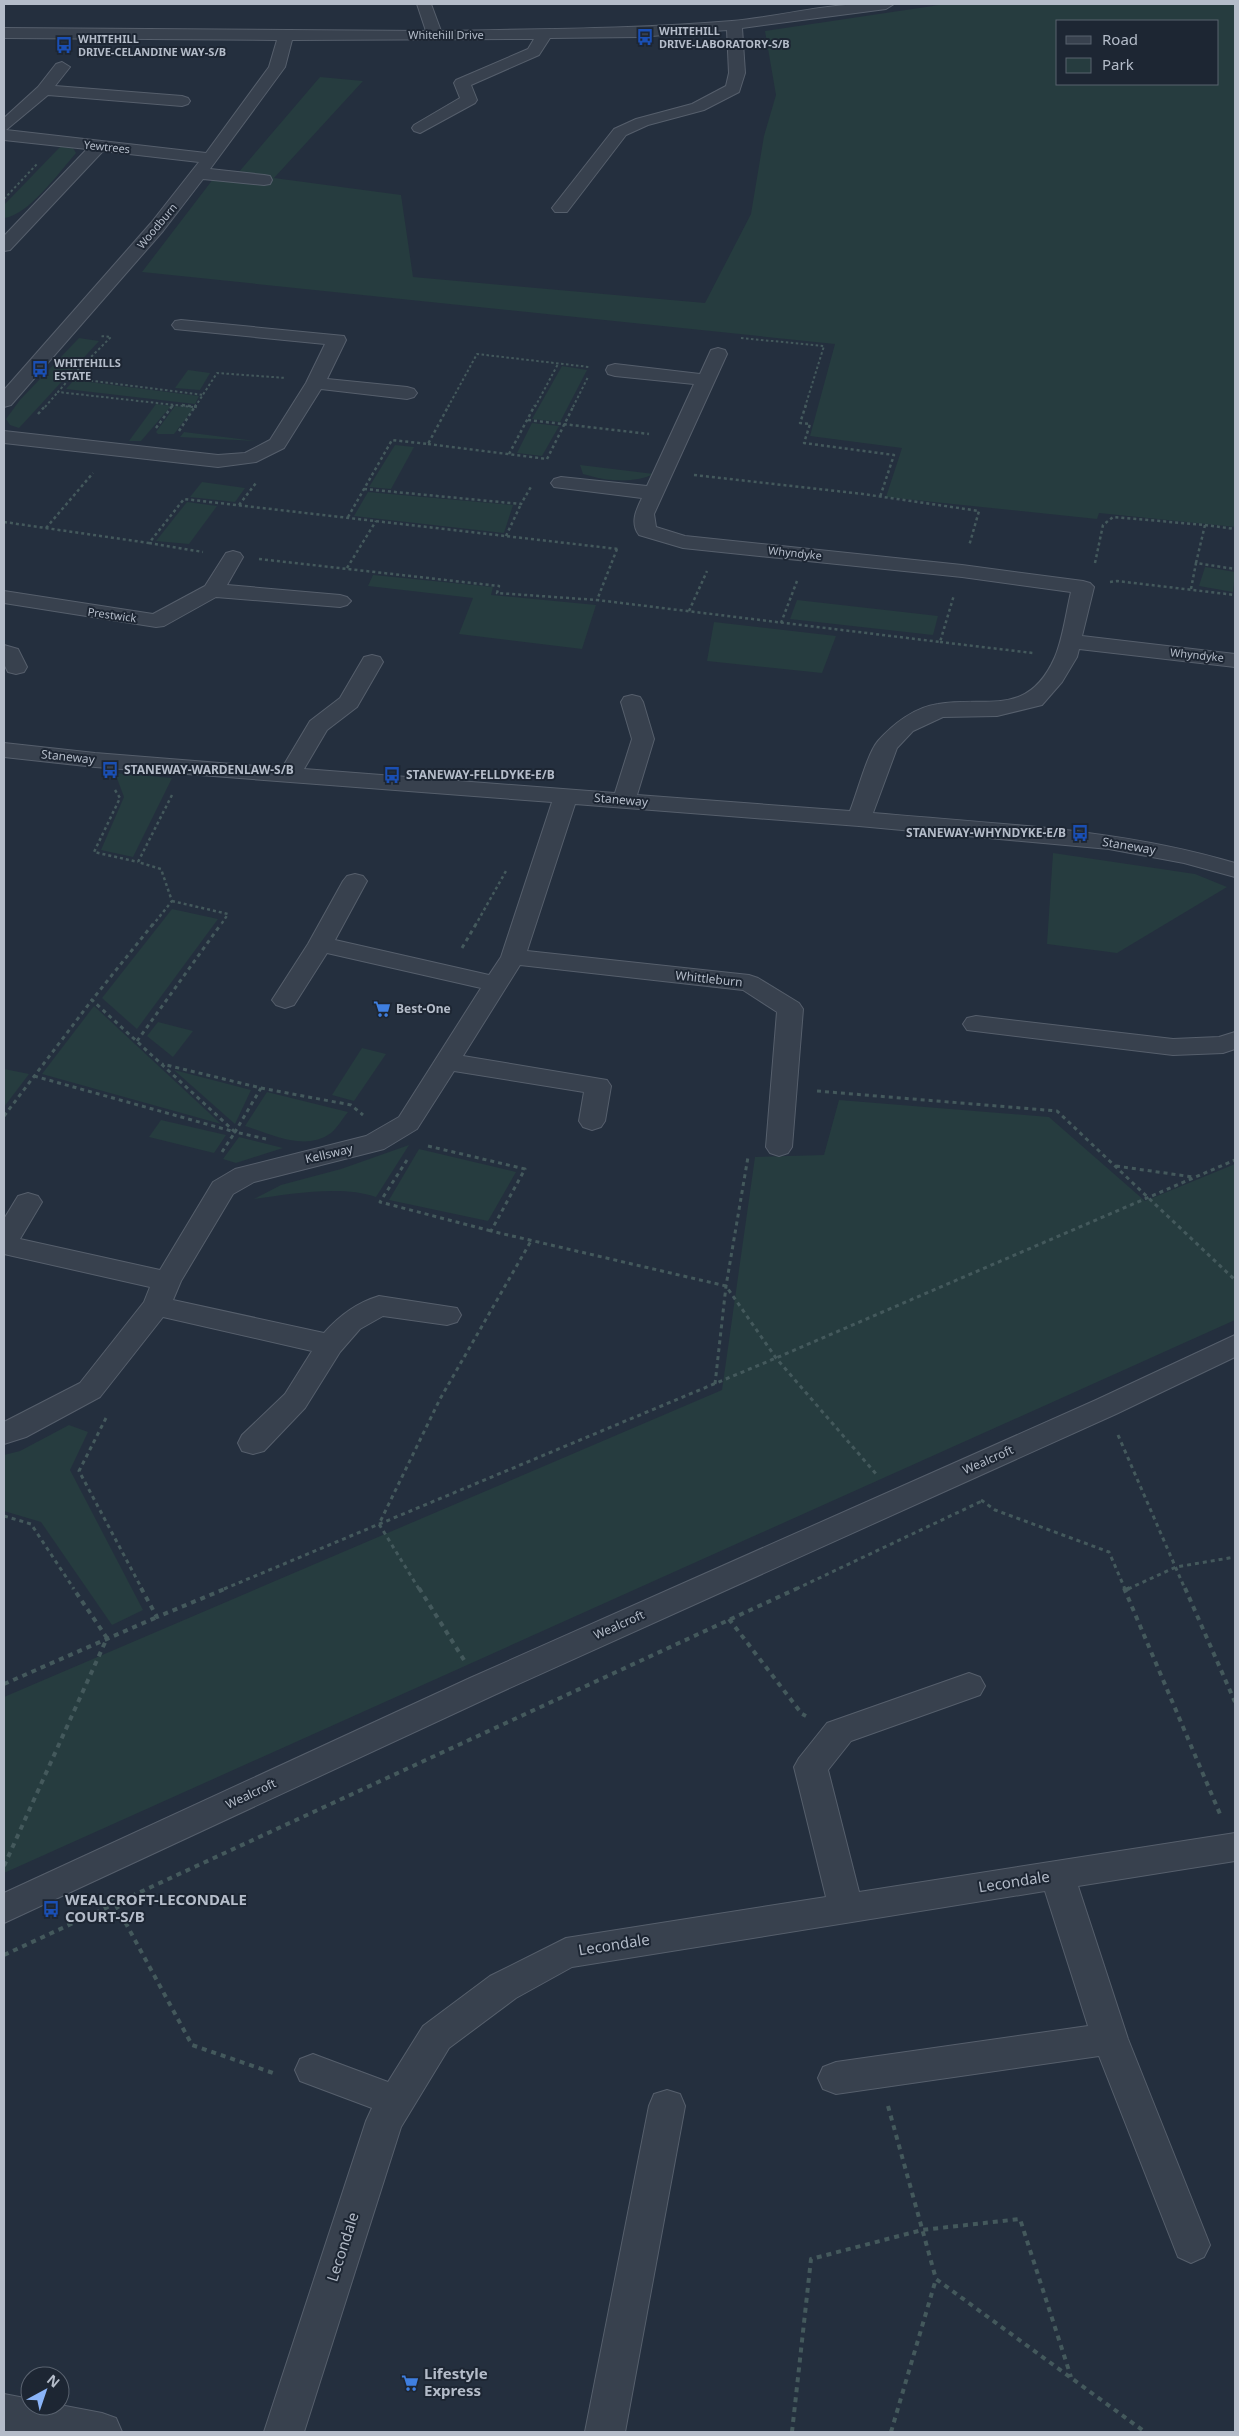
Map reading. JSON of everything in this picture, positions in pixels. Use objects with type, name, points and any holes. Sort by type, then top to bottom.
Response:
[{"type":"street","points":[[424,4],[435,36]]},
{"type":"street","name":"Whitehill Drive","points":[[4,33],[435,36],[639,32],[734,25],[886,4]]},
{"type":"street","points":[[561,208],[620,132],[642,122],[698,107],[733,89],[737,73],[734,25]]},
{"type":"street","name":"Woodburn","points":[[6,396],[157,227],[199,173],[277,67],[286,35]]},
{"type":"street","points":[[420,128],[469,100],[462,83],[534,52],[544,35]]},
{"type":"street","points":[[4,126],[44,90],[62,67]]},
{"type":"street","points":[[44,90],[182,101]]},
{"type":"street","name":"Yewtrees","points":[[4,135],[210,158]]},
{"type":"street","points":[[4,246],[99,146]]},
{"type":"street","points":[[199,173],[264,180]]},
{"type":"street","points":[[4,437],[218,461],[249,458],[277,444],[316,381],[337,340],[182,325]]},
{"type":"street","points":[[646,531],[644,514],[718,354]]},
{"type":"street","points":[[615,370],[706,380]]},
{"type":"street","points":[[316,381],[408,393]]},
{"type":"street","points":[[562,483],[654,493]]},
{"type":"street","name":"Whyndyke","points":[[646,531],[683,542],[807,554],[1086,586]]},
{"type":"street","points":[[233,557],[213,590],[340,601]]},
{"type":"street","points":[[859,820],[886,746],[905,726],[939,710],[997,709],[1034,700],[1051,682],[1067,649],[1086,586]]},
{"type":"street","name":"Prestwick","points":[[4,597],[156,621],[213,590]]},
{"type":"street","name":"Whyndyke","points":[[1067,649],[1235,660]]},
{"type":"street","points":[[289,775],[318,726],[349,702],[372,662]]},
{"type":"street","points":[[624,801],[643,739],[632,702]]},
{"type":"street","name":"Staneway","points":[[4,750],[95,760],[566,796],[1109,842],[1187,856],[1235,870]]},
{"type":"street","name":"Kellsway","points":[[4,1433],[16,1429],[90,1390],[162,1294],[223,1188],[245,1175],[375,1143],[408,1123],[513,957],[566,796]]},
{"type":"street","points":[[284,1000],[320,944],[355,881]]},
{"type":"street","points":[[320,944],[497,984]]},
{"type":"street","name":"Whittleburn","points":[[513,957],[749,983],[790,1010],[778,1147]]},
{"type":"street","points":[[976,1024],[1173,1047],[1223,1045],[1235,1040]]},
{"type":"street","points":[[448,1062],[598,1086],[592,1120]]},
{"type":"street","points":[[28,1202],[4,1243],[330,1345]]},
{"type":"street","points":[[253,1443],[295,1401],[330,1345],[350,1322],[379,1306],[447,1315]]},
{"type":"street","name":"Wealcroft","points":[[4,1909],[481,1687],[1106,1407],[1235,1345]]},
{"type":"street","points":[[846,1908],[811,1767],[839,1732],[969,1686]]},
{"type":"street","name":"Lecondale","points":[[284,2432],[384,2121],[436,2037],[503,1987],[566,1953],[1235,1847]]},
{"type":"street","points":[[1057,1875],[1110,2039],[1191,2245]]},
{"type":"street","points":[[836,2078],[1110,2039]]},
{"type":"street","points":[[313,2070],[396,2101]]},
{"type":"street","points":[[604,2432],[667,2106]]},
{"type":"street","points":[[4,2413],[102,2432]]},
{"type":"path","points":[[4,199],[57,141]]},
{"type":"path","points":[[718,354],[728,336],[824,346],[800,423],[810,424],[804,443],[894,455],[880,497]]},
{"type":"path","points":[[428,444],[477,354],[615,370]]},
{"type":"path","points":[[509,454],[558,364]]},
{"type":"path","points":[[506,536],[592,368]]},
{"type":"path","points":[[174,438],[197,407],[217,373],[316,381]]},
{"type":"path","points":[[197,407],[58,392],[70,378],[204,395]]},
{"type":"path","points":[[528,420],[680,438]]},
{"type":"path","points":[[348,518],[392,440],[547,459]]},
{"type":"path","points":[[46,528],[113,450]]},
{"type":"path","points":[[535,480],[562,483]]},
{"type":"path","points":[[364,489],[521,504]]},
{"type":"path","points":[[149,543],[184,498],[617,549],[646,531]]},
{"type":"path","points":[[1235,529],[1112,517],[1104,525],[1086,586],[1117,581],[1235,595]]},
{"type":"path","points":[[347,568],[376,521]]},
{"type":"path","points":[[4,522],[233,557],[499,586],[497,593],[597,600]]},
{"type":"path","points":[[1191,589],[1205,525]]},
{"type":"path","points":[[689,611],[719,546]]},
{"type":"path","points":[[781,623],[807,554]]},
{"type":"path","points":[[1196,563],[1235,569]]},
{"type":"path","points":[[940,642],[1067,649]]},
{"type":"path","points":[[95,760],[120,798],[94,852],[162,869],[172,901]]},
{"type":"path","points":[[138,862],[187,766]]},
{"type":"path","points":[[448,973],[511,862]]},
{"type":"path","points":[[4,1116],[92,1000],[172,901]]},
{"type":"path","points":[[137,1041],[228,914],[172,901]]},
{"type":"path","points":[[92,1000],[235,1132]]},
{"type":"path","points":[[161,1064],[262,1088],[352,1105],[387,1136],[524,1169],[491,1232]]},
{"type":"path","points":[[34,1076],[272,1141]]},
{"type":"path","points":[[235,1132],[262,1088]]},
{"type":"path","points":[[784,1088],[1057,1111],[1235,1280]]},
{"type":"path","points":[[418,1143],[380,1202],[491,1232],[726,1286],[776,1358],[898,1500]]},
{"type":"path","points":[[715,1384],[726,1286],[748,1152],[778,1147]]},
{"type":"path","points":[[4,1684],[157,1617],[715,1384],[1235,1160]]},
{"type":"path","points":[[1115,1165],[1194,1177]]},
{"type":"path","points":[[379,1524],[440,1399],[531,1241]]},
{"type":"path","points":[[90,1390],[111,1409],[79,1471],[157,1617]]},
{"type":"path","points":[[1106,1407],[1235,1702]]},
{"type":"path","points":[[950,1477],[995,1510],[1109,1552],[1235,1847]]},
{"type":"path","points":[[4,1955],[729,1620],[982,1500]]},
{"type":"path","points":[[4,1516],[31,1524],[108,1638]]},
{"type":"path","points":[[379,1524],[481,1687]]},
{"type":"path","points":[[1125,1590],[1176,1567],[1235,1557]]},
{"type":"path","points":[[729,1620],[802,1714],[839,1732]]},
{"type":"path","points":[[4,1866],[108,1638]]},
{"type":"path","points":[[95,1867],[192,2045],[295,2081],[313,2070]]},
{"type":"path","points":[[878,2072],[936,2279],[891,2432]]},
{"type":"path","points":[[792,2432],[811,2259],[922,2230],[1020,2219],[1071,2378]]},
{"type":"path","points":[[936,2279],[1145,2432]]},
{"type":"green space","points":[[946,4],[1235,4],[1235,527],[1099,513],[1097,519],[886,497],[902,448],[810,436],[835,344],[142,272],[220,170],[238,173],[320,77],[363,81],[274,178],[401,195],[413,277],[705,303],[751,214],[764,136],[776,95],[765,31]]},
{"type":"green space","points":[[61,146],[73,148],[76,153],[43,192],[23,210],[4,218],[4,205]]},
{"type":"green space","points":[[79,338],[99,341],[19,428],[10,425],[6,419],[20,400]]},
{"type":"green space","points":[[562,366],[587,370],[560,422],[532,419]]},
{"type":"green space","points":[[188,370],[210,373],[200,390],[175,388]]},
{"type":"green space","points":[[74,380],[199,396],[195,404],[66,389]]},
{"type":"green space","points":[[156,404],[171,406],[141,441],[129,441]]},
{"type":"green space","points":[[175,406],[194,408],[174,434],[158,434],[156,432]]},
{"type":"green space","points":[[532,423],[559,426],[542,456],[517,453]]},
{"type":"green space","points":[[184,432],[257,441],[180,437]]},
{"type":"green space","points":[[395,445],[414,447],[391,489],[369,487]]},
{"type":"green space","points":[[580,465],[654,474],[637,479],[610,480],[583,474]]},
{"type":"green space","points":[[202,482],[245,488],[235,502],[190,497]]},
{"type":"green space","points":[[368,492],[513,505],[504,533],[354,516]]},
{"type":"green space","points":[[187,502],[217,506],[189,544],[156,541]]},
{"type":"green space","points":[[1205,567],[1235,572],[1233,592],[1199,586]]},
{"type":"green space","points":[[373,575],[493,587],[491,595],[596,605],[582,649],[459,634],[473,598],[368,586]]},
{"type":"green space","points":[[797,600],[938,616],[933,635],[790,619]]},
{"type":"green space","points":[[714,622],[836,636],[822,673],[707,661]]},
{"type":"green space","points":[[115,773],[172,778],[133,857],[101,850],[124,797]]},
{"type":"green space","points":[[1053,853],[1195,874],[1227,887],[1117,953],[1047,944]]},
{"type":"green space","points":[[172,909],[218,919],[137,1029],[102,998]]},
{"type":"green space","points":[[94,1006],[221,1124],[42,1074]]},
{"type":"green space","points":[[158,1022],[193,1031],[173,1057],[147,1036]]},
{"type":"green space","points":[[362,1048],[386,1054],[354,1101],[332,1095]]},
{"type":"green space","points":[[4,1069],[29,1074],[4,1107]]},
{"type":"green space","points":[[174,1070],[251,1090],[235,1124]]},
{"type":"green space","points":[[267,1092],[348,1112],[331,1133],[321,1138],[310,1141],[288,1140],[245,1126]]},
{"type":"green space","points":[[839,1100],[1049,1117],[1145,1201],[1235,1164],[1235,1320],[4,1873],[4,1697],[722,1390],[755,1157],[824,1155]]},
{"type":"green space","points":[[161,1120],[226,1135],[214,1153],[149,1137]]},
{"type":"green space","points":[[239,1137],[283,1148],[236,1163],[223,1159]]},
{"type":"green space","points":[[409,1145],[376,1197],[362,1193],[332,1191],[254,1199],[281,1185],[341,1169]]},
{"type":"green space","points":[[419,1149],[516,1172],[488,1221],[389,1200]]},
{"type":"green space","points":[[69,1425],[88,1432],[70,1470],[143,1610],[112,1625],[41,1522],[4,1511],[4,1455],[20,1451]]},
{"type":"place","name":"WHITEHILL DRIVE-LABORATORY-S/B","points":[[645,37]]},
{"type":"place","name":"WHITEHILL DRIVE-CELANDINE WAY-S/B","points":[[64,45]]},
{"type":"place","name":"WHITEHILLS ESTATE","points":[[40,369]]},
{"type":"place","name":"STANEWAY-WARDENLAW-S/B","points":[[110,770]]},
{"type":"place","name":"STANEWAY-FELLDYKE-E/B","points":[[392,775]]},
{"type":"place","name":"STANEWAY-WHYNDYKE-E/B","points":[[1080,833]]},
{"type":"place","name":"Best-One","points":[[382,1009]]},
{"type":"place","name":"WEALCROFT-LECONDALE COURT-S/B","points":[[51,1909]]},
{"type":"place","name":"Lifestyle Express","points":[[410,2383]]}]
